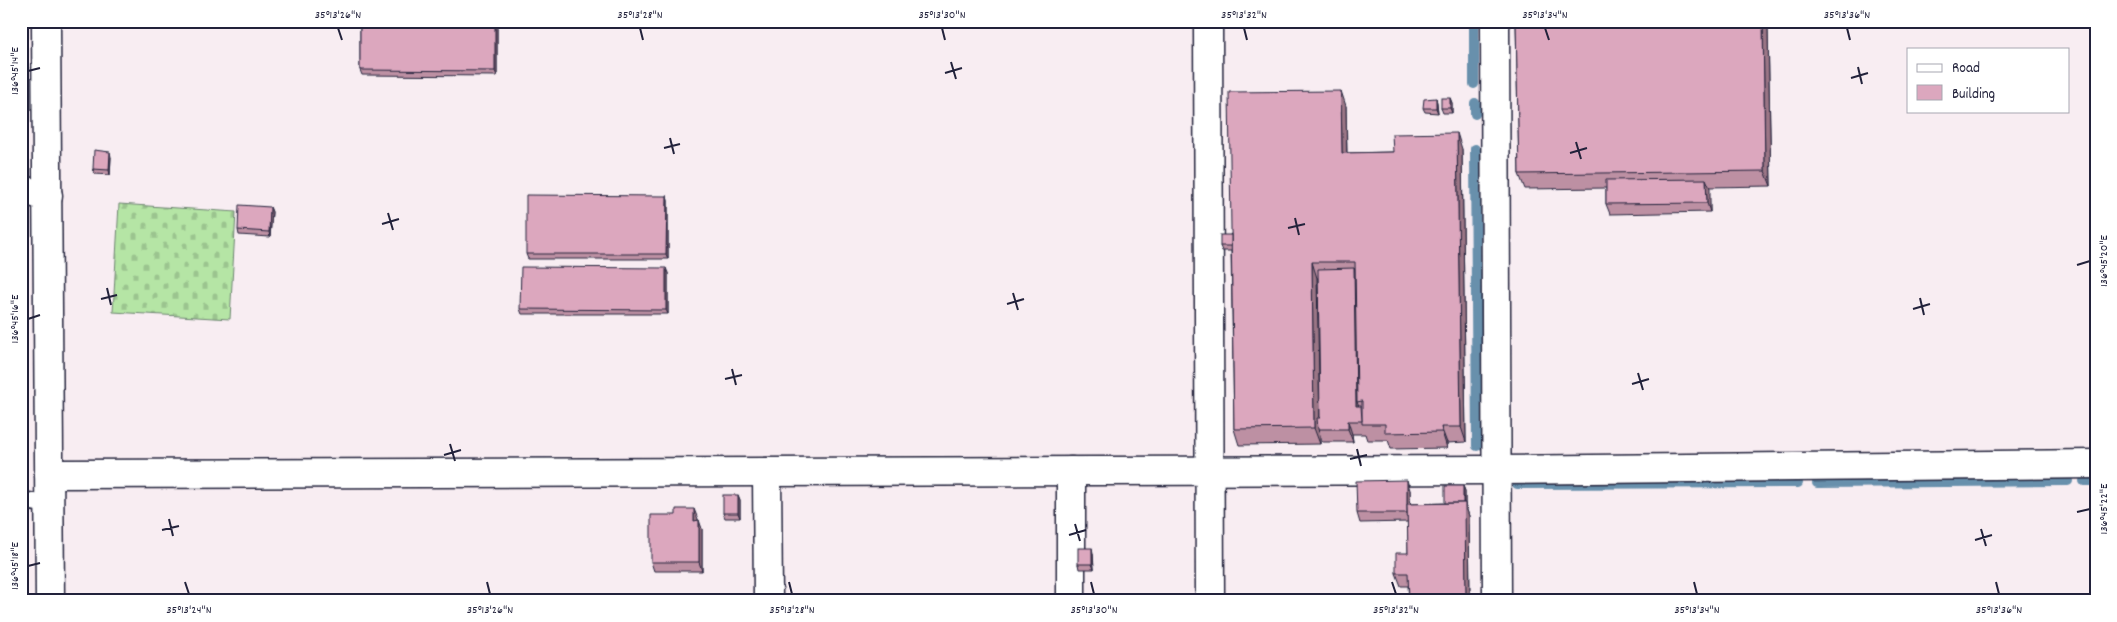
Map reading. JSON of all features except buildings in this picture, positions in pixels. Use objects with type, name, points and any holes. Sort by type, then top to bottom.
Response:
[{"type":"street","points":[[46,21],[50,601]]},
{"type":"street","points":[[1208,21],[1210,601]]},
{"type":"street","points":[[1495,21],[1498,601]]},
{"type":"street","points":[[21,190],[48,196]]},
{"type":"street","points":[[49,474],[1497,470],[2096,464]]},
{"type":"street","points":[[1070,601],[1071,471]]},
{"type":"street","points":[[767,472],[768,601]]},
{"type":"lane","points":[[21,500],[50,505]]},
{"type":"green space","points":[[119,204],[236,212],[230,319],[113,312]]},
{"type":"waterway","points":[[1474,21],[1474,84]]},
{"type":"waterway","points":[[1475,103],[1475,114]]},
{"type":"waterway","points":[[1475,149],[1477,446]]},
{"type":"waterway","points":[[1817,483],[2068,481]]},
{"type":"waterway","points":[[2084,481],[2096,481]]},
{"type":"waterway","points":[[1517,484],[1798,483]]}]
